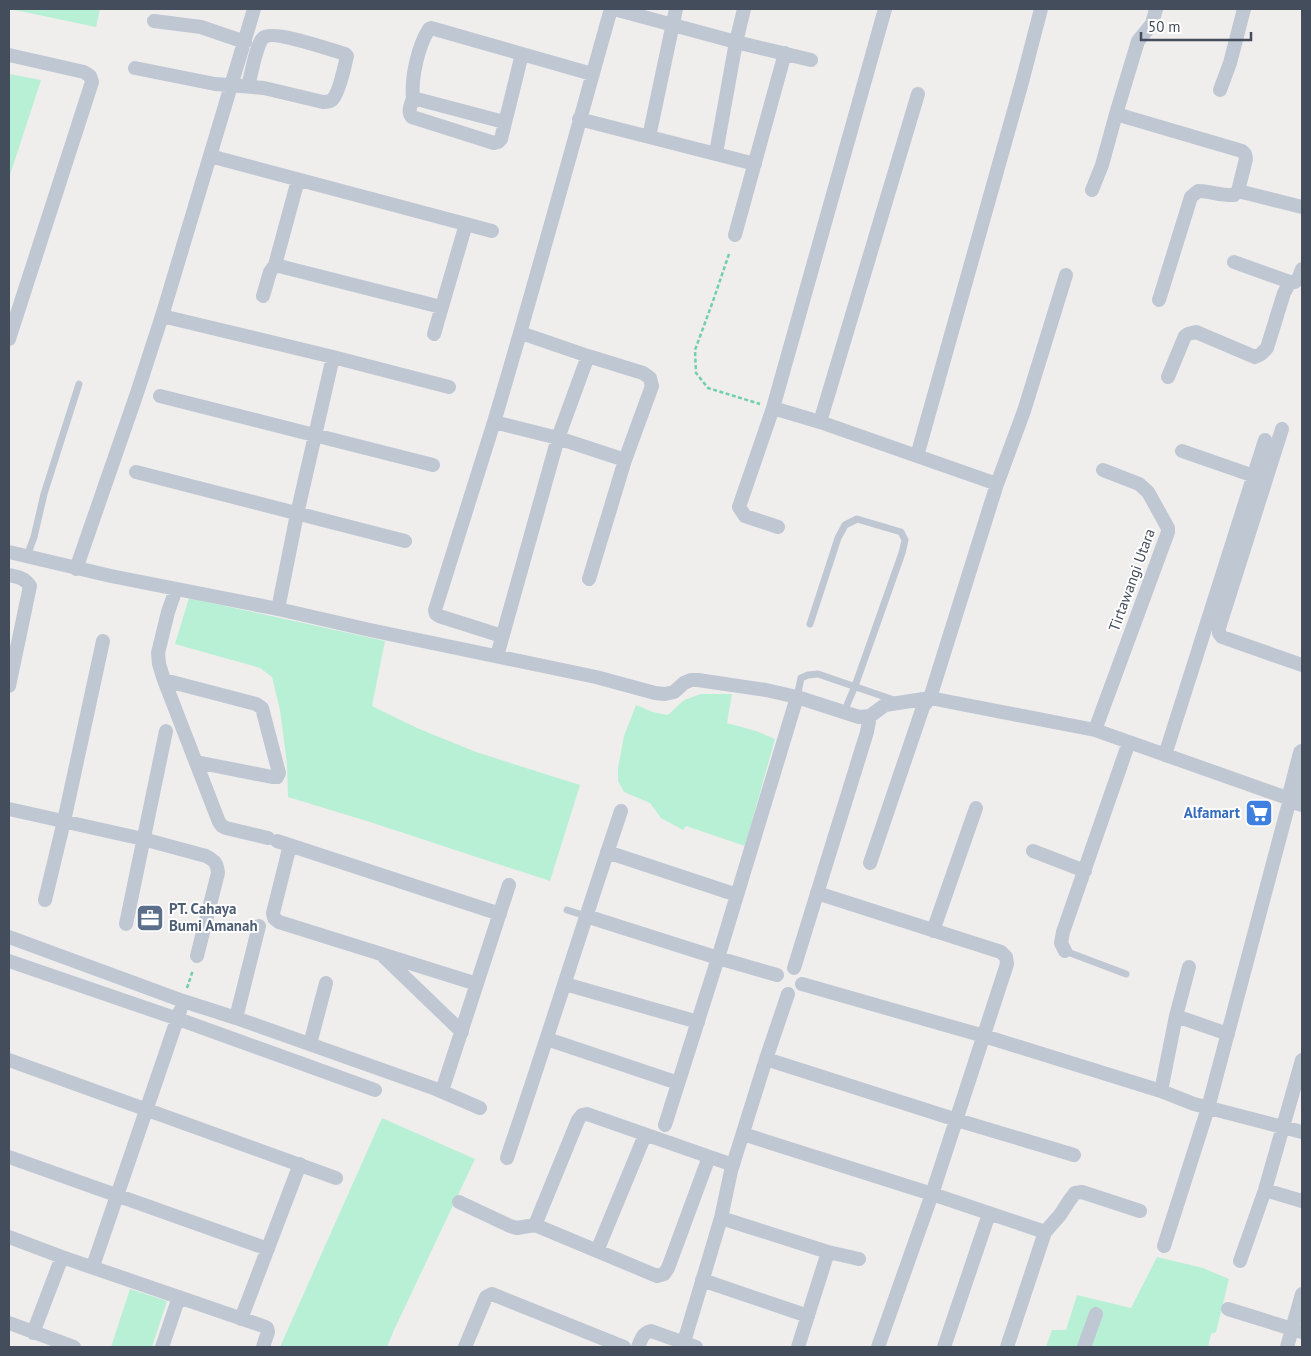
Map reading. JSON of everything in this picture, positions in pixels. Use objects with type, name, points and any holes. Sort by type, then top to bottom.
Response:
[{"type":"street","points":[[76,568],[137,394],[162,316],[254,9]]},
{"type":"street","points":[[502,636],[439,616],[434,610],[521,332],[579,119],[612,9],[811,60]]},
{"type":"street","points":[[649,137],[676,9]]},
{"type":"street","points":[[716,153],[736,42],[744,9]]},
{"type":"street","points":[[778,527],[745,516],[739,506],[773,408],[885,9]]},
{"type":"street","points":[[917,456],[1041,9]]},
{"type":"street","points":[[1092,190],[1102,165],[1138,41],[1152,24],[1156,9]]},
{"type":"street","points":[[1220,90],[1230,63],[1244,9]]},
{"type":"street","points":[[154,21],[201,27],[245,42]]},
{"type":"street","points":[[522,54],[501,139],[498,142],[482,140],[412,118],[410,115],[413,98],[412,89],[419,51],[431,28],[522,54],[592,74]]},
{"type":"street","points":[[135,68],[232,86],[248,86],[329,102],[337,91],[347,56],[298,40],[268,35],[261,42],[248,86]]},
{"type":"street","points":[[735,235],[785,53]]},
{"type":"street","points":[[9,55],[84,72],[90,76],[92,82],[9,339]]},
{"type":"street","points":[[820,422],[918,94]]},
{"type":"street","points":[[413,98],[504,122]]},
{"type":"street","points":[[1116,114],[1242,151],[1245,154],[1246,159],[1238,191],[1234,195],[1198,191],[1191,197],[1159,300]]},
{"type":"street","points":[[579,119],[755,164]]},
{"type":"street","points":[[210,156],[492,231]]},
{"type":"street","points":[[263,296],[270,272],[275,265],[298,180]]},
{"type":"street","points":[[1238,191],[1302,207]]},
{"type":"street","points":[[434,334],[466,224]]},
{"type":"street","points":[[1234,262],[1290,282],[1295,282],[1302,269]]},
{"type":"street","points":[[275,265],[441,307]]},
{"type":"street","points":[[870,863],[923,707],[930,698],[997,484],[1024,411],[1066,275]]},
{"type":"street","points":[[1168,378],[1185,336],[1192,332],[1255,357],[1261,354],[1267,348],[1284,293],[1290,282]]},
{"type":"street","points":[[162,316],[449,387]]},
{"type":"street","points":[[521,332],[588,356],[644,373],[650,378],[652,386],[625,460],[589,579]]},
{"type":"street","points":[[497,656],[558,438],[588,356]]},
{"type":"street","points":[[278,609],[297,514],[333,357]]},
{"type":"street","points":[[160,396],[433,465]]},
{"type":"street","points":[[773,408],[820,422],[997,484]]},
{"type":"street","points":[[494,422],[558,438],[625,460]]},
{"type":"street","points":[[1282,429],[1219,633],[1222,637],[1302,665]]},
{"type":"street","points":[[1165,755],[1266,440]]},
{"type":"street","points":[[1182,450],[1254,476]]},
{"type":"street","name":"Tirtawangi Utara","points":[[1095,730],[1168,532],[1164,520],[1148,492],[1139,484],[1103,470]]},
{"type":"street","points":[[136,472],[405,541]]},
{"type":"street","points":[[9,552],[76,568],[596,677],[655,694],[674,692],[684,683],[698,680],[766,690],[797,697],[859,717],[870,716],[885,705],[930,698],[1095,730],[1296,801]]},
{"type":"street","points":[[9,575],[27,581],[30,586],[9,686]]},
{"type":"street","points":[[176,588],[158,653],[159,664],[222,826],[278,841],[500,914]]},
{"type":"street","points":[[45,900],[103,641]]},
{"type":"street","points":[[164,680],[256,704],[262,708],[279,773],[277,777],[272,777],[196,762]]},
{"type":"street","points":[[665,1125],[797,697]]},
{"type":"street","points":[[794,968],[870,716]]},
{"type":"street","points":[[126,924],[166,731]]},
{"type":"street","points":[[1065,951],[1061,943],[1063,932],[1129,742]]},
{"type":"street","points":[[1164,1246],[1208,1108],[1296,801],[1302,753]]},
{"type":"street","points":[[933,931],[976,808]]},
{"type":"street","points":[[9,809],[143,839],[206,856],[214,860],[217,864],[218,873],[197,956]]},
{"type":"street","points":[[507,1158],[620,811]]},
{"type":"street","points":[[278,841],[273,913],[274,918],[279,922],[477,984]]},
{"type":"street","points":[[1033,851],[1084,871]]},
{"type":"street","points":[[607,852],[737,894]]},
{"type":"street","points":[[442,1091],[509,885]]},
{"type":"street","points":[[817,893],[1001,952],[1006,957],[1007,964],[957,1120],[878,1347]]},
{"type":"street","points":[[586,916],[777,975]]},
{"type":"street","points":[[236,1018],[259,926]]},
{"type":"street","points":[[9,937],[183,1001],[442,1091],[480,1108]]},
{"type":"street","points":[[382,954],[462,1032]]},
{"type":"street","points":[[9,961],[178,1018],[375,1090]]},
{"type":"street","points":[[787,967],[794,968],[799,971],[802,977],[802,984],[794,993],[782,992],[776,982],[777,975],[787,967]]},
{"type":"street","points":[[1161,1091],[1176,1016],[1189,967]]},
{"type":"street","points":[[310,1044],[326,982]]},
{"type":"street","points":[[565,984],[698,1022]]},
{"type":"street","points":[[802,984],[984,1036],[1161,1091],[1208,1108],[1302,1132]]},
{"type":"street","points":[[638,1347],[643,1335],[651,1331],[690,1345],[702,1280],[721,1218],[735,1159],[788,994]]},
{"type":"street","points":[[93,1266],[183,1001]]},
{"type":"street","points":[[1176,1016],[1228,1034]]},
{"type":"street","points":[[547,1039],[678,1083]]},
{"type":"street","points":[[766,1058],[957,1120],[1074,1155]]},
{"type":"street","points":[[9,1060],[336,1178]]},
{"type":"street","points":[[1240,1260],[1265,1190],[1302,1060]]},
{"type":"street","points":[[535,1225],[578,1120],[582,1115],[587,1114],[709,1157],[735,1159]]},
{"type":"street","points":[[597,1251],[645,1135]]},
{"type":"street","points":[[742,1137],[932,1194],[1045,1232]]},
{"type":"street","points":[[9,1157],[268,1249]]},
{"type":"street","points":[[459,1202],[517,1228],[535,1225],[657,1276],[664,1274],[668,1268],[709,1157]]},
{"type":"street","points":[[242,1319],[300,1164]]},
{"type":"street","points":[[1265,1190],[1302,1201]]},
{"type":"street","points":[[1007,1347],[1045,1232],[1060,1215],[1075,1193],[1082,1192],[1140,1211]]},
{"type":"street","points":[[944,1347],[989,1214]]},
{"type":"street","points":[[721,1218],[828,1252],[858,1259]]},
{"type":"street","points":[[9,1237],[267,1328],[268,1332],[262,1347]]},
{"type":"street","points":[[798,1347],[828,1252]]},
{"type":"street","points":[[33,1333],[62,1257]]},
{"type":"street","points":[[702,1280],[808,1316]]},
{"type":"street","points":[[465,1347],[486,1297],[492,1294],[624,1347]]},
{"type":"street","points":[[1287,1347],[1298,1330],[1302,1294]]},
{"type":"street","points":[[162,1347],[179,1297]]},
{"type":"street","points":[[1228,1309],[1298,1330]]},
{"type":"street","points":[[1084,1347],[1096,1314]]},
{"type":"street","points":[[9,1323],[74,1347]]},
{"type":"lane","points":[[27,556],[34,537],[44,494],[79,384]]},
{"type":"lane","points":[[810,624],[838,538],[846,525],[857,519],[901,532],[905,540],[902,553],[856,686],[844,712]]},
{"type":"lane","points":[[797,697],[801,678],[818,674],[899,702]]},
{"type":"lane","points":[[567,910],[586,916]]},
{"type":"lane","points":[[1065,951],[1126,974]]},
{"type":"path","points":[[729,254],[695,350],[696,373],[708,388],[773,408]]},
{"type":"path","points":[[183,1001],[197,956]]},
{"type":"green space","points":[[10,9],[100,9],[96,27]]},
{"type":"green space","points":[[9,74],[41,80],[9,178]]},
{"type":"green space","points":[[189,598],[385,641],[372,706],[417,728],[476,752],[580,785],[550,881],[288,797],[287,764],[280,710],[272,677],[260,668],[175,644]]},
{"type":"green space","points":[[701,694],[732,694],[727,723],[756,731],[775,739],[745,846],[686,826],[683,830],[661,818],[650,803],[624,792],[618,781],[618,768],[624,736],[636,705],[653,712],[668,715],[684,700]]},
{"type":"green space","points":[[382,1118],[475,1159],[387,1347],[280,1347]]},
{"type":"green space","points":[[1157,1257],[1203,1268],[1229,1279],[1216,1332],[1211,1334],[1208,1347],[1046,1347],[1052,1330],[1066,1330],[1077,1295],[1131,1308]]},
{"type":"green space","points":[[130,1289],[167,1301],[152,1347],[111,1347]]},
{"type":"place","name":"Alfamart","points":[[1259,813]]},
{"type":"place","name":"PT. Cahaya Bumi Amanah","points":[[150,918]]}]
